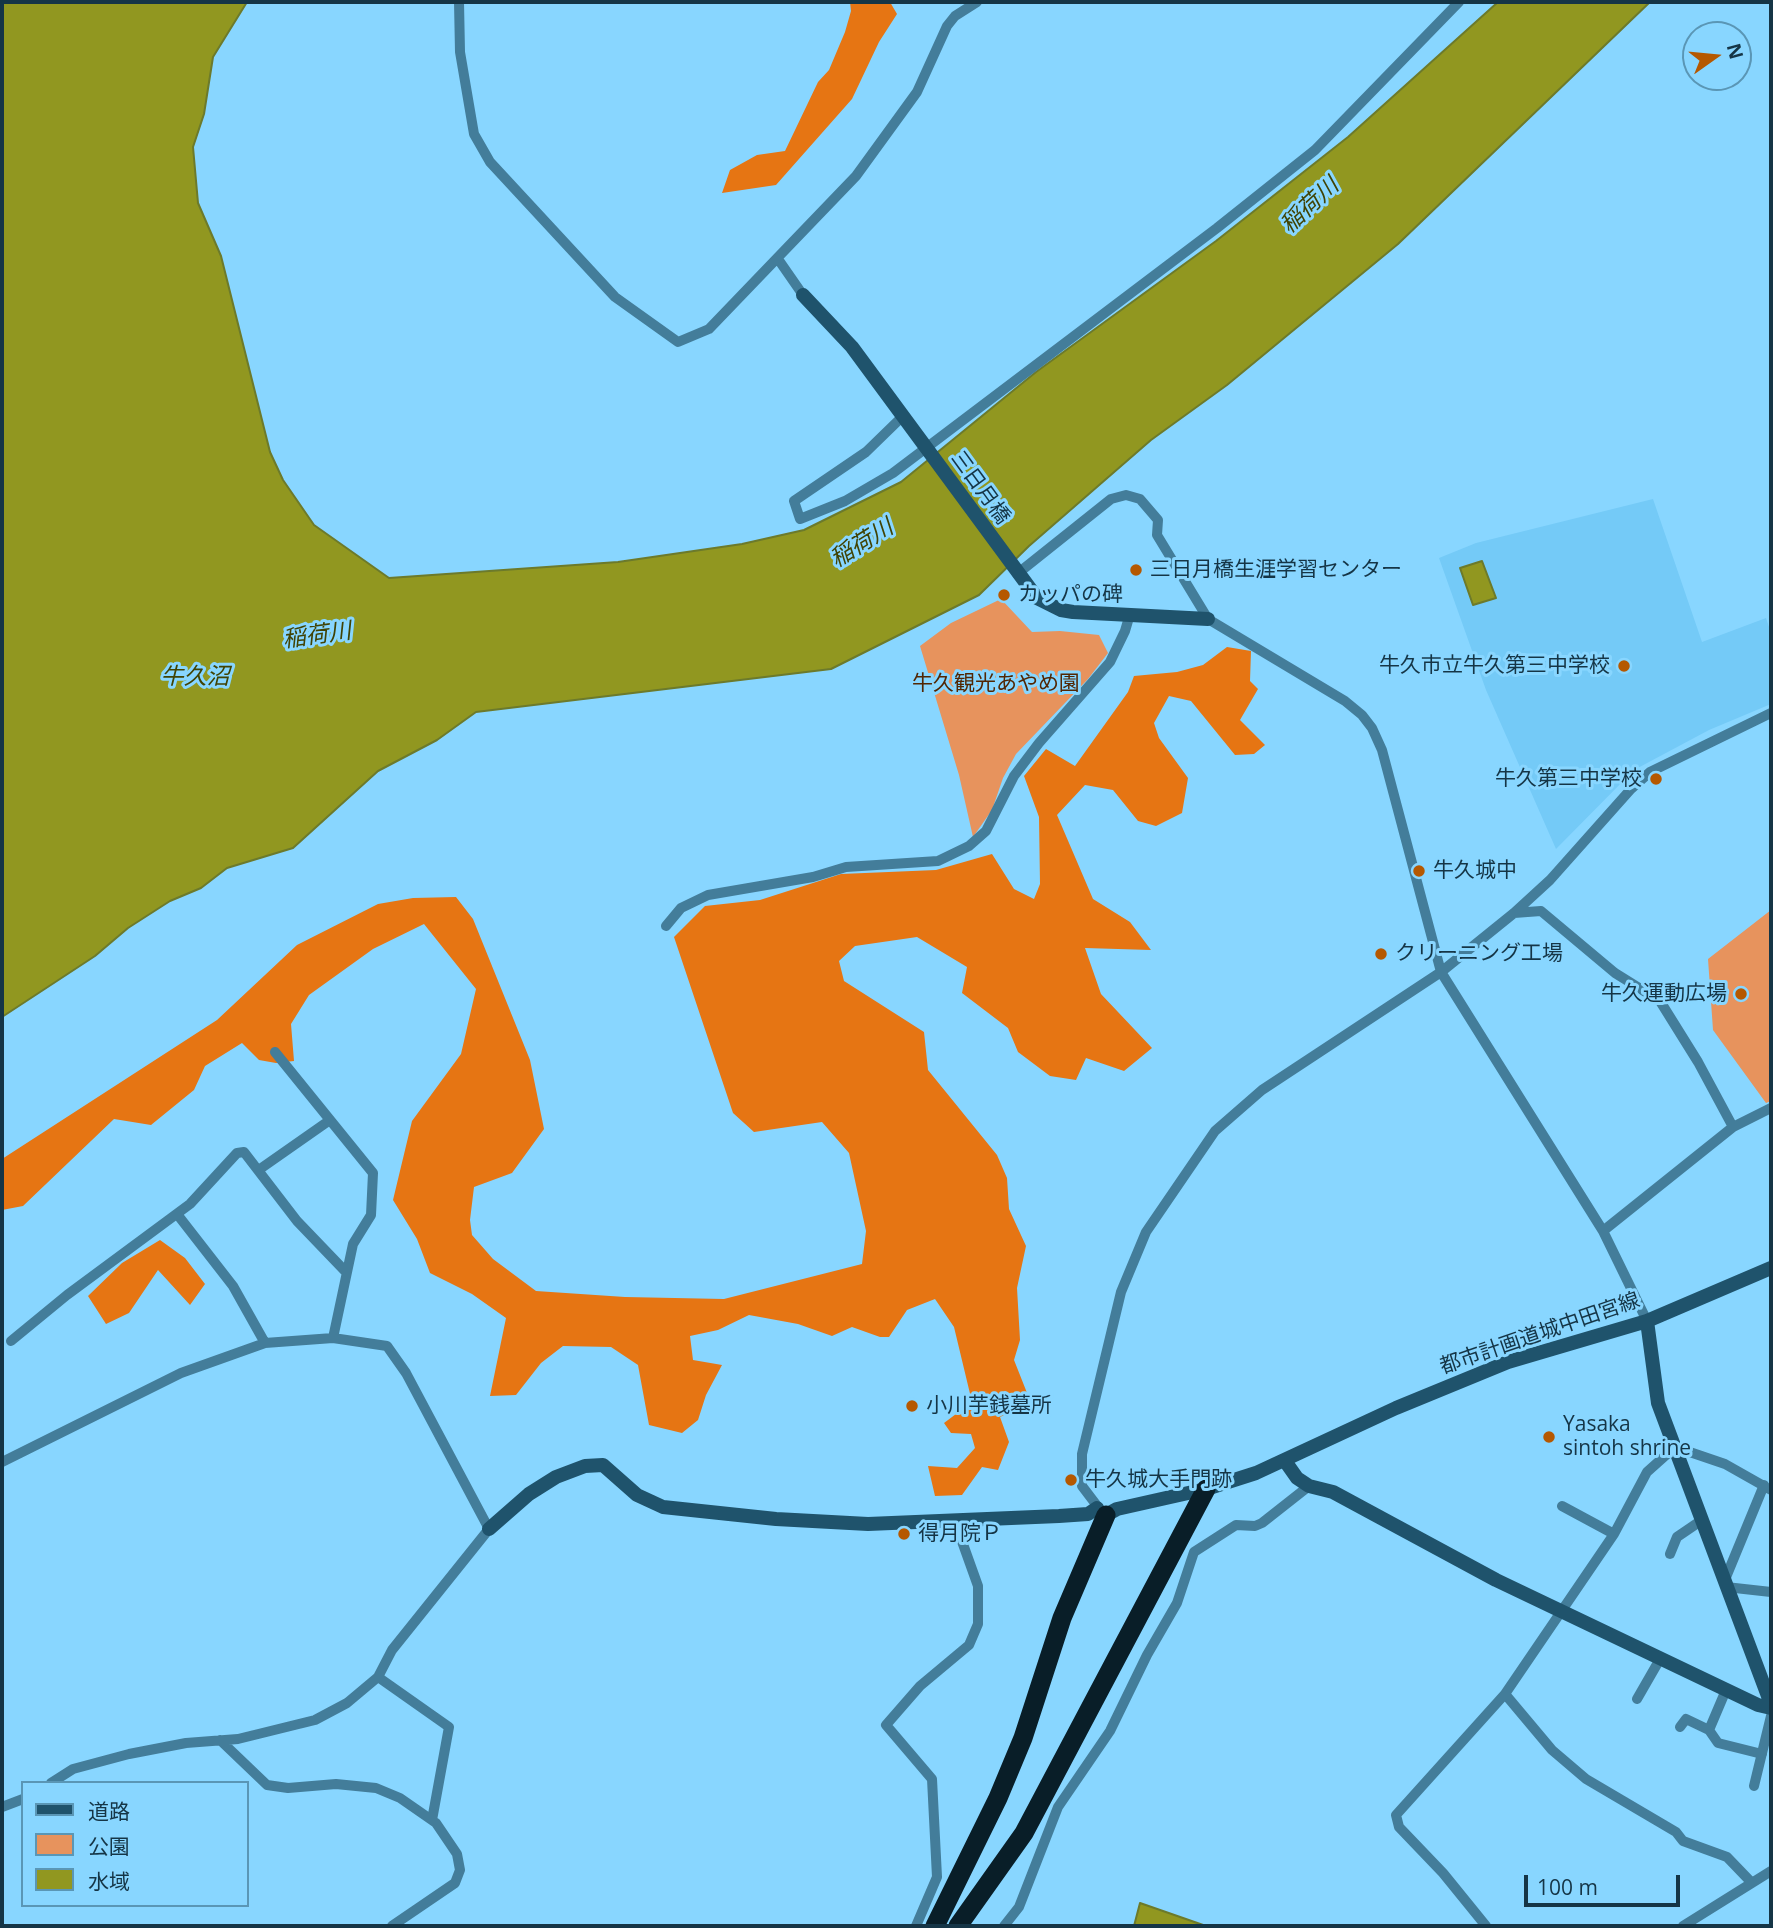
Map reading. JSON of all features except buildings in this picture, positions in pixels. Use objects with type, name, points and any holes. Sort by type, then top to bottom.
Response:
[{"type":"highway","points":[[958,1926],[1024,1833],[1206,1489]]},
{"type":"highway","points":[[935,1926],[998,1798],[1023,1738],[1062,1618],[1102,1512]]},
{"type":"street","points":[[459,2],[460,52],[474,134],[491,162],[615,297],[678,342],[709,329],[856,176],[917,92],[947,26],[955,16],[977,2]]},
{"type":"street","points":[[903,416],[866,452],[794,501],[800,519],[845,500],[893,473],[1217,228],[1315,150],[1459,2]]},
{"type":"street","points":[[778,259],[803,295]]},
{"type":"street","name":"三日月橋","points":[[803,295],[852,347],[1037,598],[1061,610],[1208,619]]},
{"type":"street","points":[[1016,573],[1111,499],[1126,495],[1149,506],[1158,520],[1157,535],[1208,619],[1345,701],[1372,728],[1382,750],[1441,972],[1603,1231],[1647,1321],[1655,1361],[1658,1403],[1771,1706]]},
{"type":"street","points":[[666,926],[681,908],[708,895],[813,877],[846,867],[937,861],[969,846],[986,831],[1014,776],[1038,743],[1110,663],[1125,632],[1129,614]]},
{"type":"street","points":[[1102,1512],[1082,1486],[1082,1454],[1121,1292],[1146,1231],[1215,1131],[1262,1090],[1441,972],[1514,914],[1550,880],[1621,799],[1650,772],[1771,713]]},
{"type":"street","points":[[1514,914],[1541,911],[1615,973],[1660,1001],[1733,1126]]},
{"type":"street","points":[[275,1052],[373,1173],[371,1215],[353,1244],[345,1271],[333,1338]]},
{"type":"street","points":[[1603,1231],[1733,1126],[1771,1108]]},
{"type":"street","points":[[260,1170],[330,1120]]},
{"type":"street","points":[[11,1341],[67,1295],[177,1214],[237,1153],[244,1152],[297,1221],[345,1271]]},
{"type":"street","points":[[177,1214],[233,1286],[265,1343]]},
{"type":"street","name":"都市計画道城中田宮線","points":[[489,1529],[529,1494],[556,1477],[585,1466],[603,1465],[637,1495],[663,1507],[868,1524],[1102,1512],[1206,1489],[1285,1461],[1396,1408],[1508,1362],[1647,1321],[1771,1268]]},
{"type":"street","points":[[2,1462],[181,1373],[265,1343],[333,1338],[387,1346],[406,1373],[489,1529],[392,1650],[378,1677],[358,1696],[315,1720],[220,1741],[129,1754],[73,1769],[54,1781]]},
{"type":"street","points":[[1675,1447],[1725,1464],[1767,1488],[1725,1584]]},
{"type":"street","points":[[1486,1926],[1443,1872],[1399,1827],[1396,1815],[1506,1694],[1534,1657],[1560,1611],[1614,1534],[1647,1472],[1675,1447]]},
{"type":"street","points":[[1285,1461],[1297,1478],[1309,1486],[1333,1492],[1387,1523],[1560,1611],[1726,1690],[1771,1706]]},
{"type":"street","points":[[1004,1926],[1019,1908],[1058,1807],[1110,1731],[1147,1655],[1177,1604],[1194,1552],[1236,1525],[1255,1526],[1262,1523],[1309,1486]]},
{"type":"street","points":[[1562,1506],[1614,1534]]},
{"type":"street","points":[[916,1926],[937,1877],[932,1779],[886,1725],[920,1686],[969,1645],[978,1624],[978,1586],[954,1519]]},
{"type":"street","points":[[1670,1555],[1677,1537],[1702,1520]]},
{"type":"street","points":[[1725,1584],[1771,1592]]},
{"type":"street","points":[[1637,1699],[1660,1658]]},
{"type":"street","points":[[378,1677],[449,1727],[432,1820]]},
{"type":"street","points":[[1709,1730],[1726,1690]]},
{"type":"street","points":[[1506,1694],[1552,1750],[1586,1779],[1676,1832],[1683,1840],[1727,1857],[1752,1883]]},
{"type":"street","points":[[1754,1786],[1771,1716]]},
{"type":"street","points":[[1681,1727],[1686,1719],[1709,1730],[1718,1743],[1762,1754]]},
{"type":"street","points":[[220,1741],[267,1785],[288,1788],[336,1784],[376,1788],[400,1798],[432,1820],[449,1839],[460,1870],[455,1883],[391,1926]]},
{"type":"street","points":[[2,1807],[21,1800]]},
{"type":"street","points":[[1682,1926],[1771,1871]]},
{"type":"shaded area","points":[[850,2],[890,2],[897,14],[879,42],[852,99],[776,185],[722,193],[730,170],[757,155],[785,151],[818,82],[829,70],[845,32],[851,11]]},
{"type":"shaded area","name":"牛久市立牛久第三中学校","points":[[1653,499],[1702,642],[1766,618],[1771,633],[1771,704],[1709,730],[1634,770],[1556,849],[1486,690],[1439,558],[1476,543]]},
{"type":"shaded area","points":[[1227,647],[1251,651],[1250,681],[1258,689],[1240,720],[1265,745],[1254,754],[1235,755],[1191,701],[1169,696],[1154,723],[1159,738],[1188,778],[1182,813],[1156,826],[1138,821],[1113,790],[1085,785],[1057,815],[1093,899],[1130,922],[1151,950],[1085,948],[1101,994],[1152,1048],[1124,1071],[1086,1058],[1076,1080],[1050,1076],[1018,1052],[1008,1028],[962,993],[967,967],[917,937],[855,946],[839,961],[844,981],[924,1032],[928,1070],[997,1155],[1007,1178],[1009,1209],[1026,1246],[1017,1288],[1020,1340],[1014,1360],[1031,1403],[1000,1417],[1009,1442],[998,1470],[982,1467],[962,1495],[935,1496],[928,1466],[957,1468],[975,1448],[971,1434],[951,1433],[944,1423],[972,1402],[954,1327],[935,1299],[907,1310],[889,1337],[880,1337],[852,1327],[832,1336],[798,1324],[749,1315],[718,1330],[690,1336],[693,1360],[722,1365],[706,1395],[698,1420],[682,1433],[649,1425],[638,1365],[611,1347],[563,1346],[541,1363],[516,1395],[490,1396],[506,1318],[472,1294],[430,1273],[417,1239],[393,1200],[412,1121],[461,1054],[476,989],[424,924],[373,949],[309,995],[291,1024],[294,1061],[276,1063],[259,1060],[242,1043],[205,1066],[194,1090],[151,1125],[114,1119],[23,1206],[2,1210],[2,1159],[217,1020],[297,945],[378,904],[413,898],[456,897],[473,919],[530,1060],[544,1129],[512,1173],[474,1187],[470,1220],[472,1235],[493,1259],[536,1291],[625,1297],[724,1299],[862,1264],[866,1231],[849,1153],[822,1122],[754,1132],[733,1113],[674,937],[705,906],[760,900],[841,874],[936,870],[992,854],[1014,889],[1034,899],[1040,884],[1039,817],[1024,776],[1046,749],[1075,766],[1128,692],[1134,676],[1177,672],[1203,665]]},
{"type":"shaded area","points":[[160,1240],[185,1258],[205,1284],[190,1305],[158,1270],[129,1313],[106,1324],[88,1296],[122,1263]]},
{"type":"green space","name":"牛久観光あやめ園","points":[[1001,599],[1032,632],[1060,631],[1099,635],[1108,653],[1088,679],[1016,754],[1003,778],[992,810],[973,837],[959,775],[920,646],[951,623]]},
{"type":"green space","name":"牛久運動広場","points":[[1771,910],[1771,1101],[1766,1103],[1713,1030],[1708,959]]},
{"type":"water","name":"牛久沼","points":[[2,2],[247,2],[213,57],[204,114],[193,147],[198,203],[221,256],[270,452],[283,480],[314,525],[389,578],[618,562],[742,544],[804,530],[901,482],[1036,372],[1216,241],[1348,137],[1498,2],[1650,2],[1398,244],[1227,385],[1151,440],[1029,546],[979,595],[831,669],[476,712],[437,740],[378,771],[293,848],[227,868],[201,888],[170,901],[128,928],[95,956],[2,1017]]},
{"type":"water","points":[[1482,561],[1496,598],[1473,605],[1460,568]]},
{"type":"water","points":[[1140,1903],[1206,1926],[1134,1926]]},
{"type":"place","name":"三日月橋生涯学習センター","points":[[1136,570]]},
{"type":"place","name":"カッパの碑","points":[[1004,595]]},
{"type":"place","name":"牛久市立牛久第三中学校","points":[[1624,666]]},
{"type":"place","name":"牛久第三中学校","points":[[1656,779]]},
{"type":"place","name":"牛久城中","points":[[1419,871]]},
{"type":"place","name":"クリーニング工場","points":[[1381,954]]},
{"type":"place","name":"牛久運動広場","points":[[1741,994]]},
{"type":"place","name":"小川芋銭墓所","points":[[912,1406]]},
{"type":"place","name":"Yasaka sintoh shrine","points":[[1549,1437]]},
{"type":"place","name":"牛久城大手門跡","points":[[1071,1480]]},
{"type":"place","name":"得月院Ｐ","points":[[904,1534]]},
{"type":"water label","name":"稲荷川","points":[[1310,206]]},
{"type":"water label","name":"稲荷川","points":[[862,544]]},
{"type":"water label","name":"稲荷川","points":[[317,636]]}]
